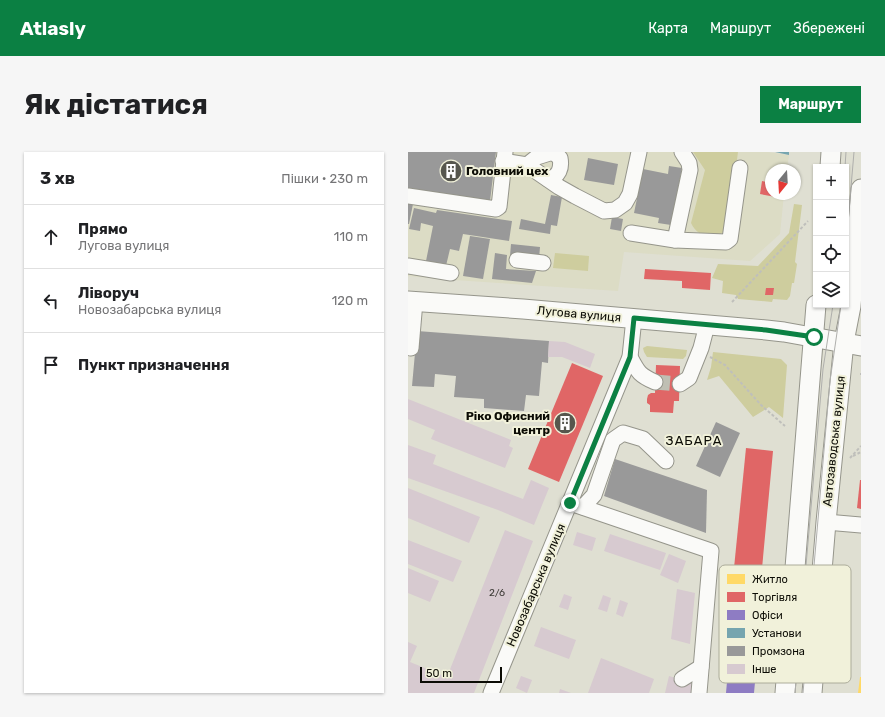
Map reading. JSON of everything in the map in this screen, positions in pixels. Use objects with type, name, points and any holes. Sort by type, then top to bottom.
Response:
[{"type":"main road","points":[[830,164],[831,152]]},
{"type":"main road","name":"Автозаводська вулиця","points":[[822,565],[826,522],[853,344],[851,306],[861,189]]},
{"type":"main road","name":"Лугова вулиця","points":[[412,301],[634,318],[784,332],[853,344]]},
{"type":"main road","points":[[795,565],[816,308]]},
{"type":"main road","points":[[785,693],[786,683]]},
{"type":"main road","name":"Автозаводська вулиця","points":[[812,693],[813,683]]},
{"type":"street","points":[[527,165],[537,157],[553,152],[560,158],[560,169],[555,177],[548,180]]},
{"type":"street","points":[[408,196],[496,209],[499,207],[504,157],[527,165],[559,187],[604,210],[615,210],[624,203],[630,194],[639,152]]},
{"type":"street","points":[[675,240],[690,170],[689,163],[682,152]]},
{"type":"street","points":[[631,234],[675,240],[726,242],[730,239],[740,168]]},
{"type":"street","points":[[517,260],[543,263]]},
{"type":"street","points":[[408,266],[451,273]]},
{"type":"street","points":[[411,348],[412,301]]},
{"type":"street","name":"Новозабарська вулиця","points":[[491,693],[576,505],[630,357],[634,318]]},
{"type":"street","points":[[680,384],[689,378],[701,348],[707,325]]},
{"type":"street","points":[[630,357],[638,372],[655,382]]},
{"type":"street","points":[[576,505],[594,495],[613,440],[623,433],[643,439],[666,461]]},
{"type":"street","points":[[576,505],[711,551],[699,693]]},
{"type":"street","points":[[826,522],[861,525]]},
{"type":"street","points":[[682,679],[701,667]]},
{"type":"path","points":[[732,302],[808,221]]},
{"type":"path","points":[[710,353],[710,357],[725,365],[761,405],[785,426]]},
{"type":"path","points":[[861,446],[850,458],[861,452]]},
{"type":"shaded area","points":[[408,152],[768,152],[789,155],[788,164],[765,164],[765,200],[783,200],[780,234],[750,261],[624,252],[618,291],[408,276]]},
{"type":"green space","points":[[693,152],[738,152],[728,227],[719,235],[703,235],[694,228],[691,223],[705,170]]},
{"type":"green space","points":[[794,204],[802,205],[794,283],[792,283],[790,296],[787,300],[773,299],[772,302],[738,299],[736,295],[722,293],[723,281],[712,278],[718,264],[758,266],[789,233]]},
{"type":"green space","points":[[555,253],[589,256],[588,271],[553,268]]},
{"type":"green space","points":[[647,346],[687,350],[686,356],[683,359],[647,357],[643,348]]},
{"type":"green space","points":[[713,352],[781,359],[787,365],[783,418],[769,407],[753,417],[719,376],[707,380]]},
{"type":"building: Житло","points":[[860,677],[861,693],[858,693]]},
{"type":"building: Торгівля","points":[[762,181],[765,182],[765,195],[760,194]]},
{"type":"building: Торгівля","points":[[645,269],[711,273],[710,290],[682,288],[682,281],[644,279]]},
{"type":"building: Торгівля","points":[[766,288],[774,288],[773,295],[765,295]]},
{"type":"building: Торгівля","name":"Ріко Офисний центр","points":[[572,363],[603,376],[559,482],[528,469]]},
{"type":"building: Торгівля","points":[[656,365],[680,366],[679,401],[674,401],[673,413],[650,412],[650,405],[647,403],[647,399],[648,395],[655,393]]},
{"type":"building: Торгівля","points":[[746,448],[773,451],[762,565],[734,565]]},
{"type":"building: Торгівля","points":[[861,480],[861,509],[857,508]]},
{"type":"building: Офіси","points":[[727,683],[755,683],[754,693],[726,693]]},
{"type":"building: Установи","points":[[775,152],[789,152],[789,155]]},
{"type":"building: Промзона","name":"Головний цех","points":[[408,152],[496,152],[490,201],[408,190]]},
{"type":"building: Промзона","points":[[588,158],[618,164],[614,185],[584,180]]},
{"type":"building: Промзона","points":[[669,166],[682,168],[671,225],[658,223],[659,218],[634,213],[643,169],[668,174]]},
{"type":"building: Промзона","points":[[551,195],[562,197],[557,226],[551,225],[550,234],[519,229],[521,219],[545,224]]},
{"type":"building: Промзона","points":[[408,203],[413,204],[409,224],[408,224]]},
{"type":"building: Промзона","points":[[414,208],[436,213],[437,210],[512,221],[509,241],[463,234],[459,251],[450,249],[445,270],[425,266],[433,226],[421,223],[420,231],[409,229]]},
{"type":"building: Промзона","points":[[612,217],[623,219],[621,231],[610,229]]},
{"type":"building: Промзона","points":[[470,236],[490,239],[483,279],[463,276]]},
{"type":"building: Промзона","points":[[511,244],[540,247],[539,259],[510,256]]},
{"type":"building: Промзона","points":[[495,253],[507,255],[506,269],[536,271],[532,283],[492,279]]},
{"type":"building: Промзона","points":[[417,331],[549,341],[548,363],[542,362],[539,396],[526,395],[524,411],[484,408],[484,399],[454,397],[456,376],[435,374],[434,387],[412,386]]},
{"type":"building: Промзона","points":[[716,422],[740,433],[720,477],[696,466]]},
{"type":"building: Промзона","points":[[615,459],[707,490],[706,533],[604,496]]},
{"type":"building: Інше","points":[[549,341],[565,342],[595,354],[590,368],[562,357],[548,357]]},
{"type":"building: Інше","points":[[408,399],[511,440],[509,446],[513,448],[505,468],[431,439],[435,430],[408,419]]},
{"type":"building: Інше","points":[[408,445],[436,455],[433,464],[523,499],[531,480],[549,488],[534,525],[498,510],[408,478]]},
{"type":"building: Інше","points":[[408,488],[480,517],[469,543],[408,518]]},
{"type":"building: Інше","points":[[505,530],[533,541],[474,693],[408,693],[408,642],[417,646],[410,662],[447,677]]},
{"type":"building: Інше","points":[[577,532],[596,538],[592,551],[573,545]]},
{"type":"building: Інше","points":[[610,534],[666,553],[660,570],[604,551]]},
{"type":"building: Інше","points":[[408,540],[462,561],[453,582],[408,564]]},
{"type":"building: Інше","points":[[669,554],[686,561],[678,583],[660,575]]},
{"type":"building: Інше","points":[[408,568],[439,581],[430,602],[408,593]]},
{"type":"building: Інше","points":[[677,589],[695,593],[690,644],[671,639]]},
{"type":"building: Інше","points":[[564,594],[572,597],[568,610],[559,607]]},
{"type":"building: Інше","points":[[603,595],[611,598],[607,612],[598,609]]},
{"type":"building: Інше","points":[[620,600],[628,603],[623,617],[616,614]]},
{"type":"building: Інше","points":[[541,627],[576,640],[569,659],[534,646]]},
{"type":"building: Інше","points":[[601,658],[654,679],[649,693],[588,693]]},
{"type":"building: Інше","points":[[521,676],[532,680],[527,693],[516,688]]},
{"type":"building: Інше","points":[[669,676],[695,684],[692,693],[665,693]]},
{"type":"building: Інше","points":[[560,689],[571,693],[559,693]]},
{"type":"tunnel","points":[[655,382],[680,384]]},
{"type":"tram line","points":[[845,164],[846,152]]},
{"type":"tram line","points":[[847,236],[854,152]]},
{"type":"tram line","points":[[806,565],[823,369],[833,308]]},
{"type":"tram line","points":[[814,565],[830,381],[841,308]]},
{"type":"tram line","points":[[795,693],[796,683]]},
{"type":"tram line","points":[[803,693],[804,683]]},
{"type":"place","name":"Головний цех","points":[[451,171]]},
{"type":"place","name":"Ріко Офисний центр","points":[[565,423]]},
{"type":"district","name":"ЗАБАРА","points":[[694,440]]},
{"type":"route","points":[[570,503],[630,357],[634,318],[766,330],[814,337]]}]
